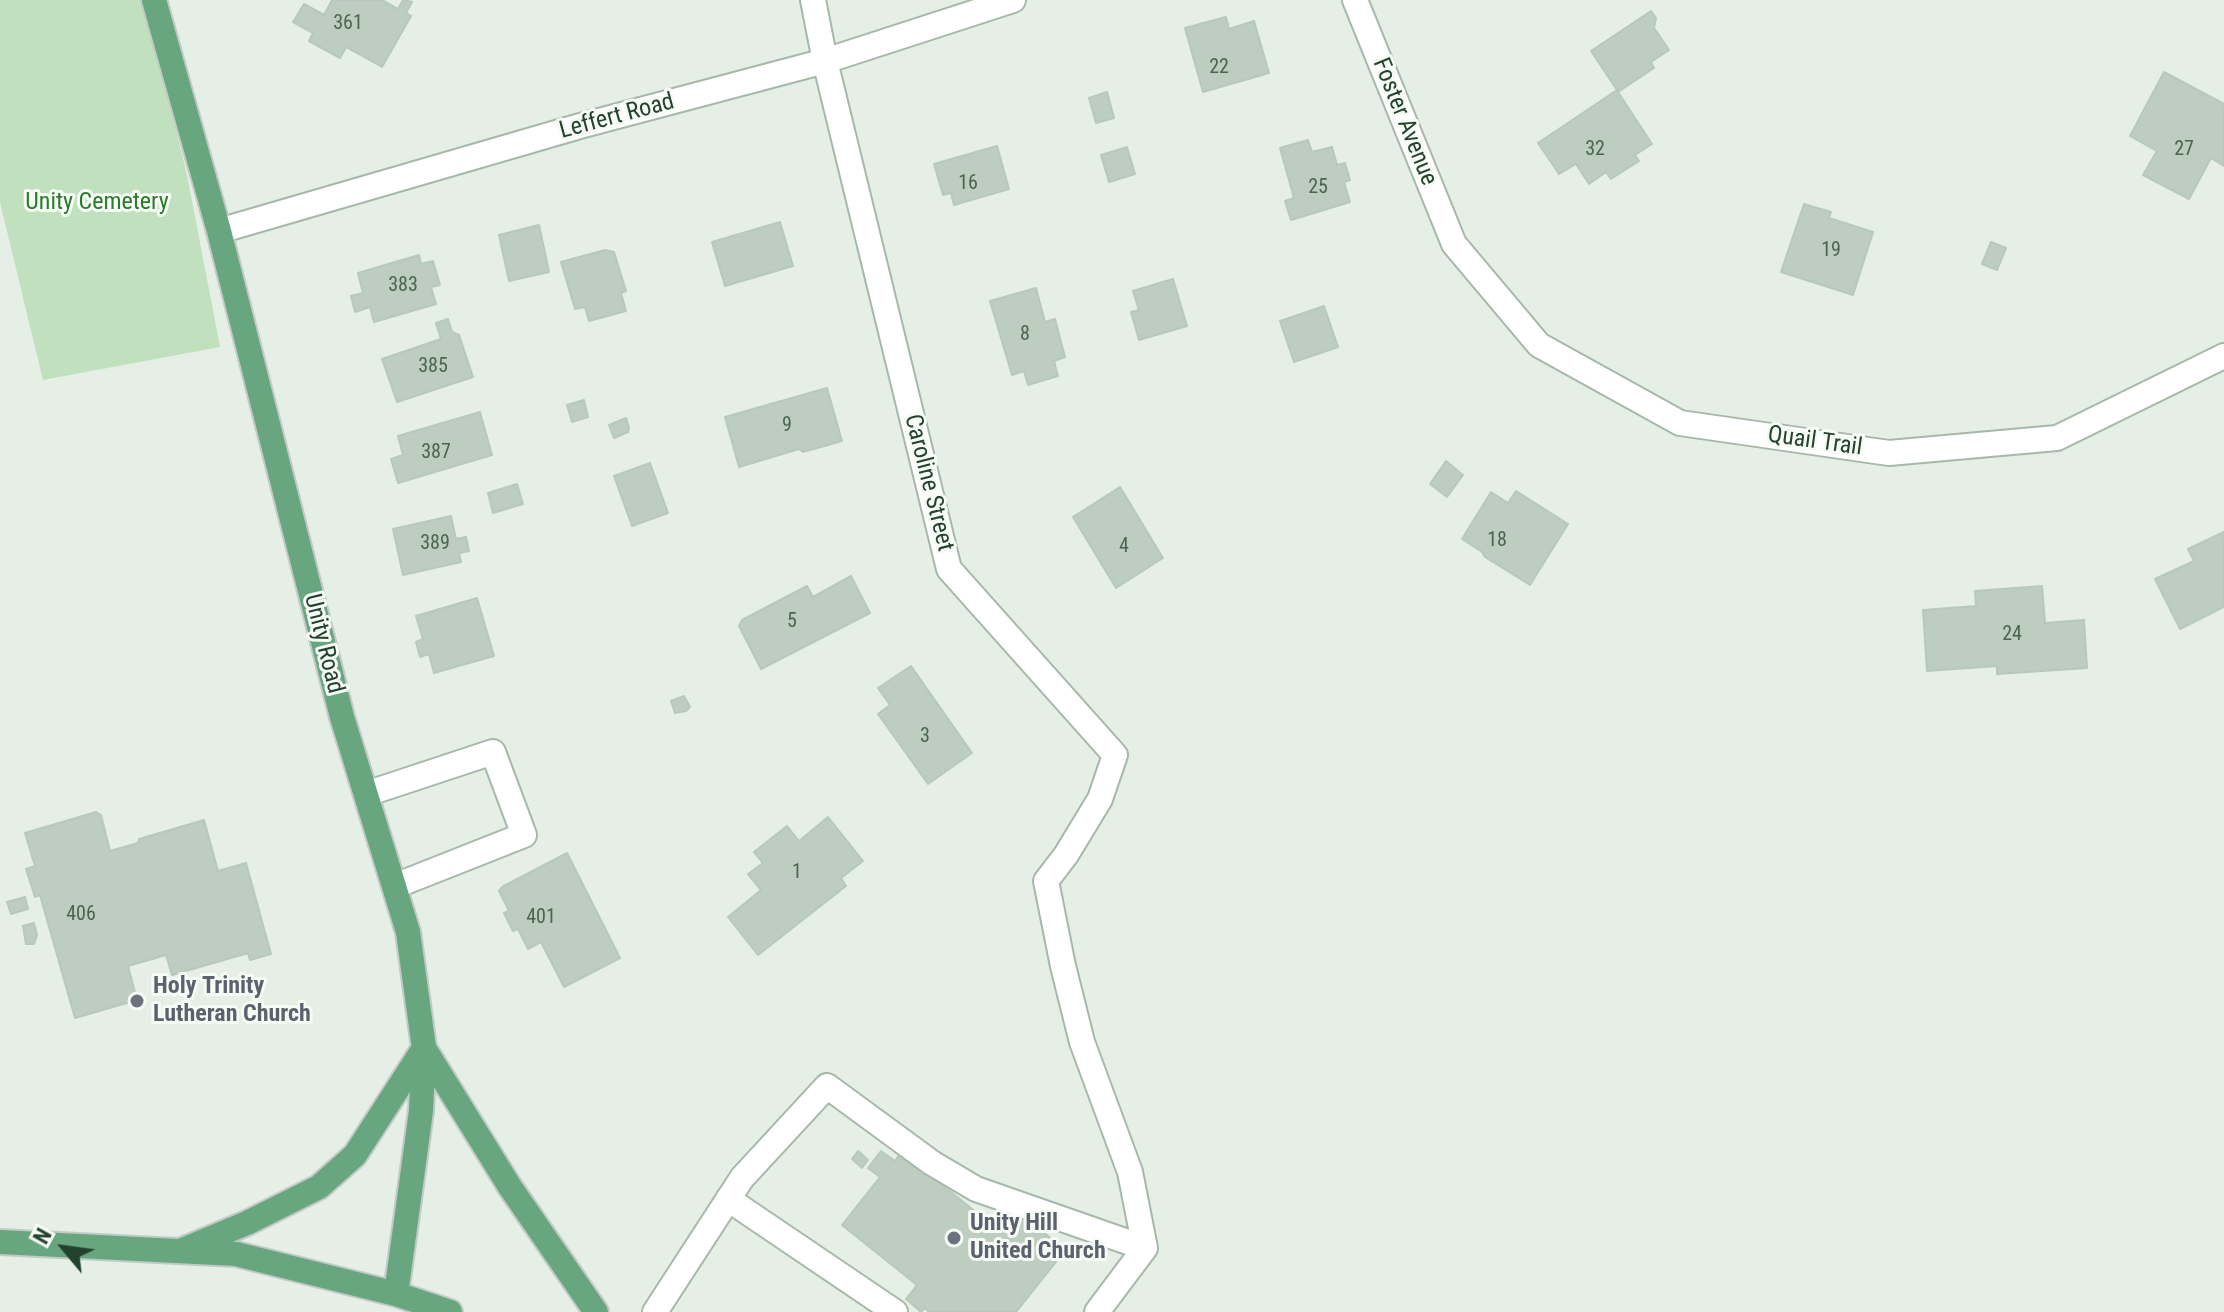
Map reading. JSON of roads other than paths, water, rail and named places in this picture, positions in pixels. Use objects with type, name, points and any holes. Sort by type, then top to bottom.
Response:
[{"type":"main road","name":"Unity Road","points":[[154,0],[219,231],[342,717],[408,932],[424,1048],[421,1111],[396,1294]]},
{"type":"main road","points":[[180,1251],[247,1223],[319,1187],[355,1155],[424,1048],[510,1187],[596,1312]]},
{"type":"main road","points":[[0,1242],[236,1254],[396,1294],[450,1312]]},
{"type":"street","points":[[813,0],[825,61]]},
{"type":"street","name":"Leffert Road","points":[[219,231],[580,126],[825,61],[1013,0]]},
{"type":"street","name":"Foster Avenue","points":[[1355,0],[1454,244]]},
{"type":"street","name":"Caroline Street","points":[[825,61],[949,569],[1115,755],[1100,799],[1066,855],[1046,881],[1082,1042],[1130,1172],[1145,1248]]},
{"type":"street","name":"Quail Trail","points":[[1454,244],[1539,345],[1680,423],[1889,453],[2057,438],[2224,356]]},
{"type":"street","points":[[366,794],[493,752],[524,835],[395,886]]},
{"type":"street","points":[[655,1312],[742,1178],[827,1086],[932,1163],[976,1189],[1145,1248],[1097,1312]]},
{"type":"street","points":[[728,1199],[895,1312]]},
{"type":"place","name":"Holy Trinity Lutheran Church","points":[[137,1001]]},
{"type":"place","name":"Unity Hill United Church","points":[[954,1238]]},
{"type":"park label","name":"Unity Cemetery","points":[[97,203]]}]
